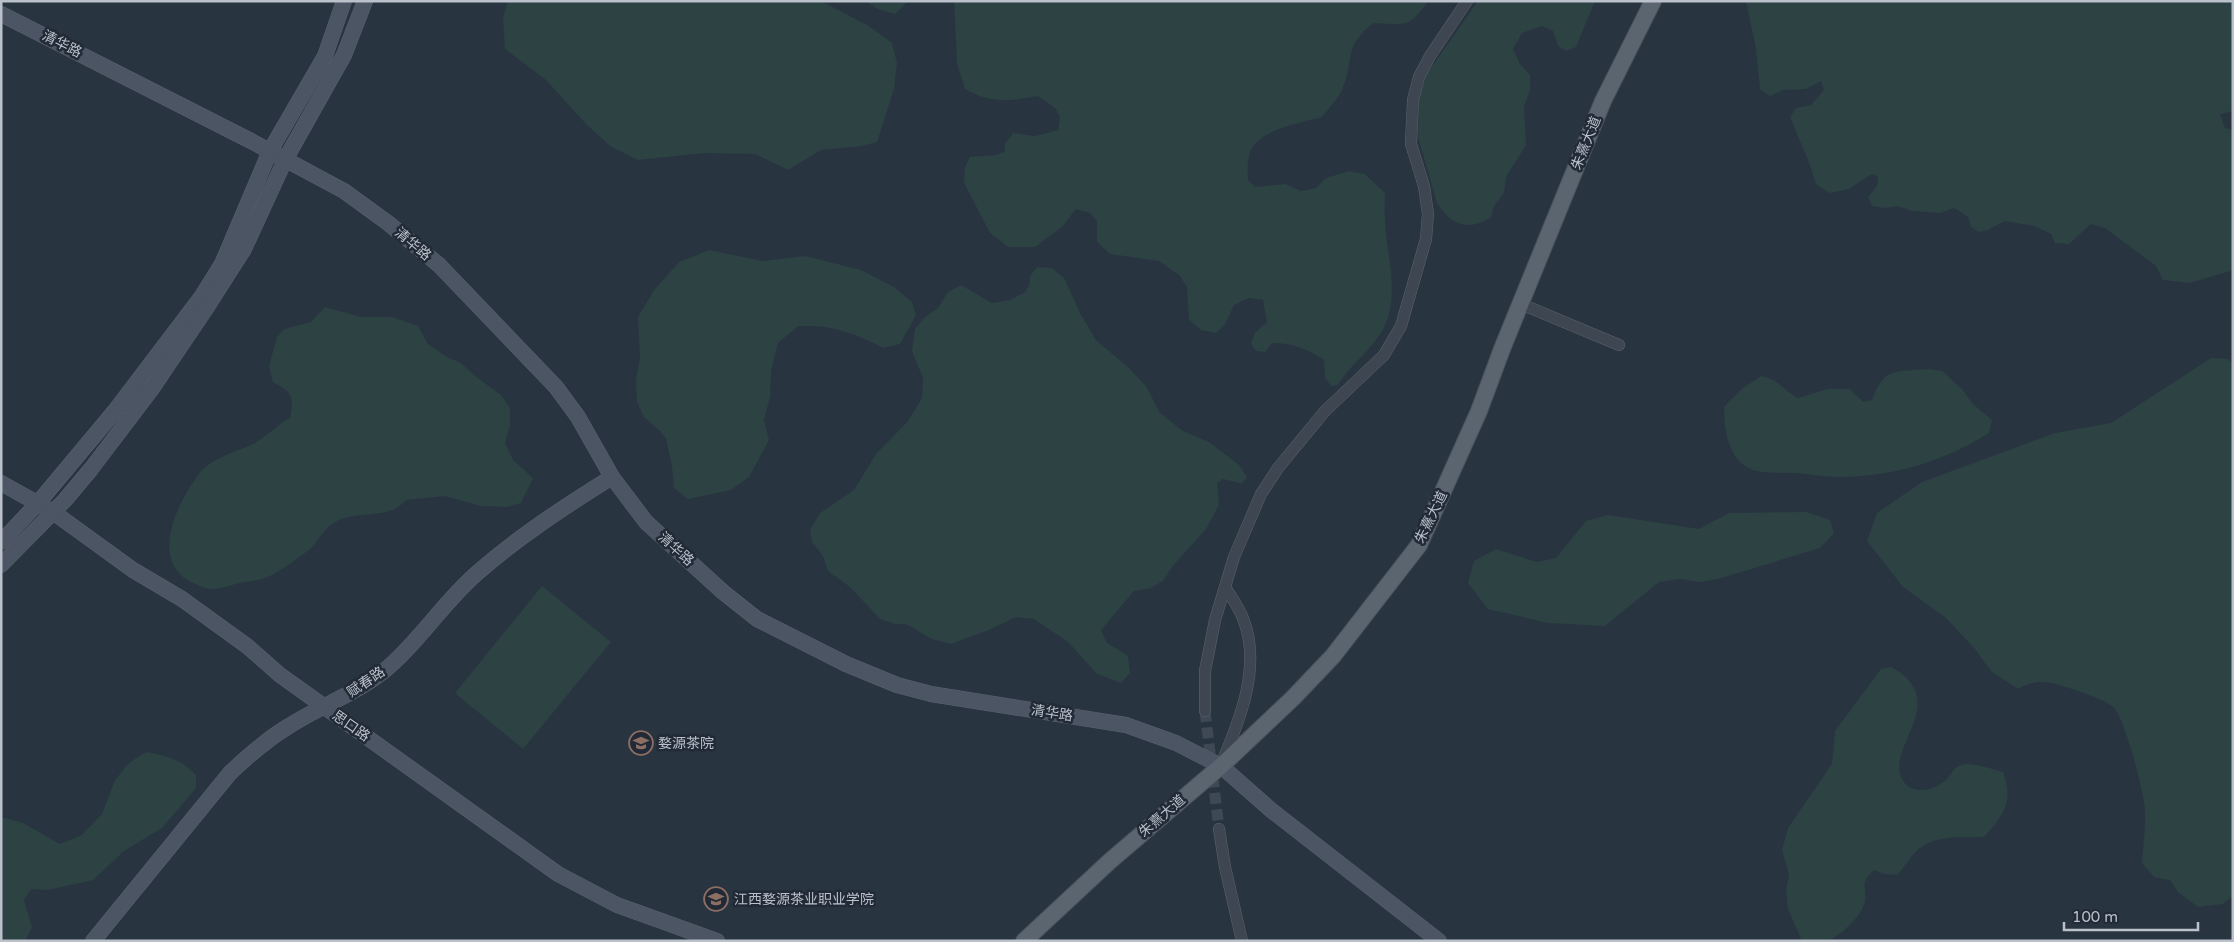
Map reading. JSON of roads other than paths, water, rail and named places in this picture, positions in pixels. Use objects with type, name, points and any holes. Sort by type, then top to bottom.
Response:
[{"type":"main road","points":[[1,542],[38,503],[114,412],[202,296],[222,264],[270,151],[325,56],[344,1]]},
{"type":"main road","points":[[1,565],[86,475],[151,390],[207,307],[244,249],[285,160],[344,55],[365,1]]},
{"type":"main road","name":"朱熹大道","points":[[1024,941],[1110,861],[1221,766],[1294,698],[1333,656],[1419,545],[1479,411],[1502,349],[1603,101],[1621,62],[1654,1]]},
{"type":"main road","name":"清华路","points":[[1,14],[140,83],[270,151],[344,191],[388,223],[439,265],[556,387],[578,417],[612,477],[646,522],[723,592],[757,619],[846,664],[897,685],[930,694],[1126,725],[1176,743],[1221,766],[1271,810],[1439,941]]},
{"type":"main road","name":"赋春路","points":[[93,941],[230,773],[254,751],[288,726],[323,706],[355,692],[384,671],[421,636],[445,605],[475,575],[528,531],[612,477]]},
{"type":"main road","name":"思口路","points":[[1,483],[53,512],[133,570],[182,599],[323,706],[558,874],[617,905],[716,941]]},
{"type":"street","points":[[1205,711],[1205,671],[1215,620],[1234,557],[1261,494],[1278,468],[1325,411],[1384,355],[1400,326],[1426,239],[1428,214],[1424,186],[1411,144],[1413,100],[1419,77],[1430,56],[1467,1]]},
{"type":"street","points":[[1521,304],[1619,345]]},
{"type":"street","points":[[1221,766],[1243,711],[1249,666],[1248,634],[1244,620],[1225,587]]},
{"type":"street","points":[[1219,828],[1225,867],[1242,941]]},
{"type":"tunnel","points":[[1205,711],[1219,829]]},
{"type":"place","name":"婺源茶院","points":[[641,743]]},
{"type":"place","name":"江西婺源茶业职业学院","points":[[716,899]]}]
